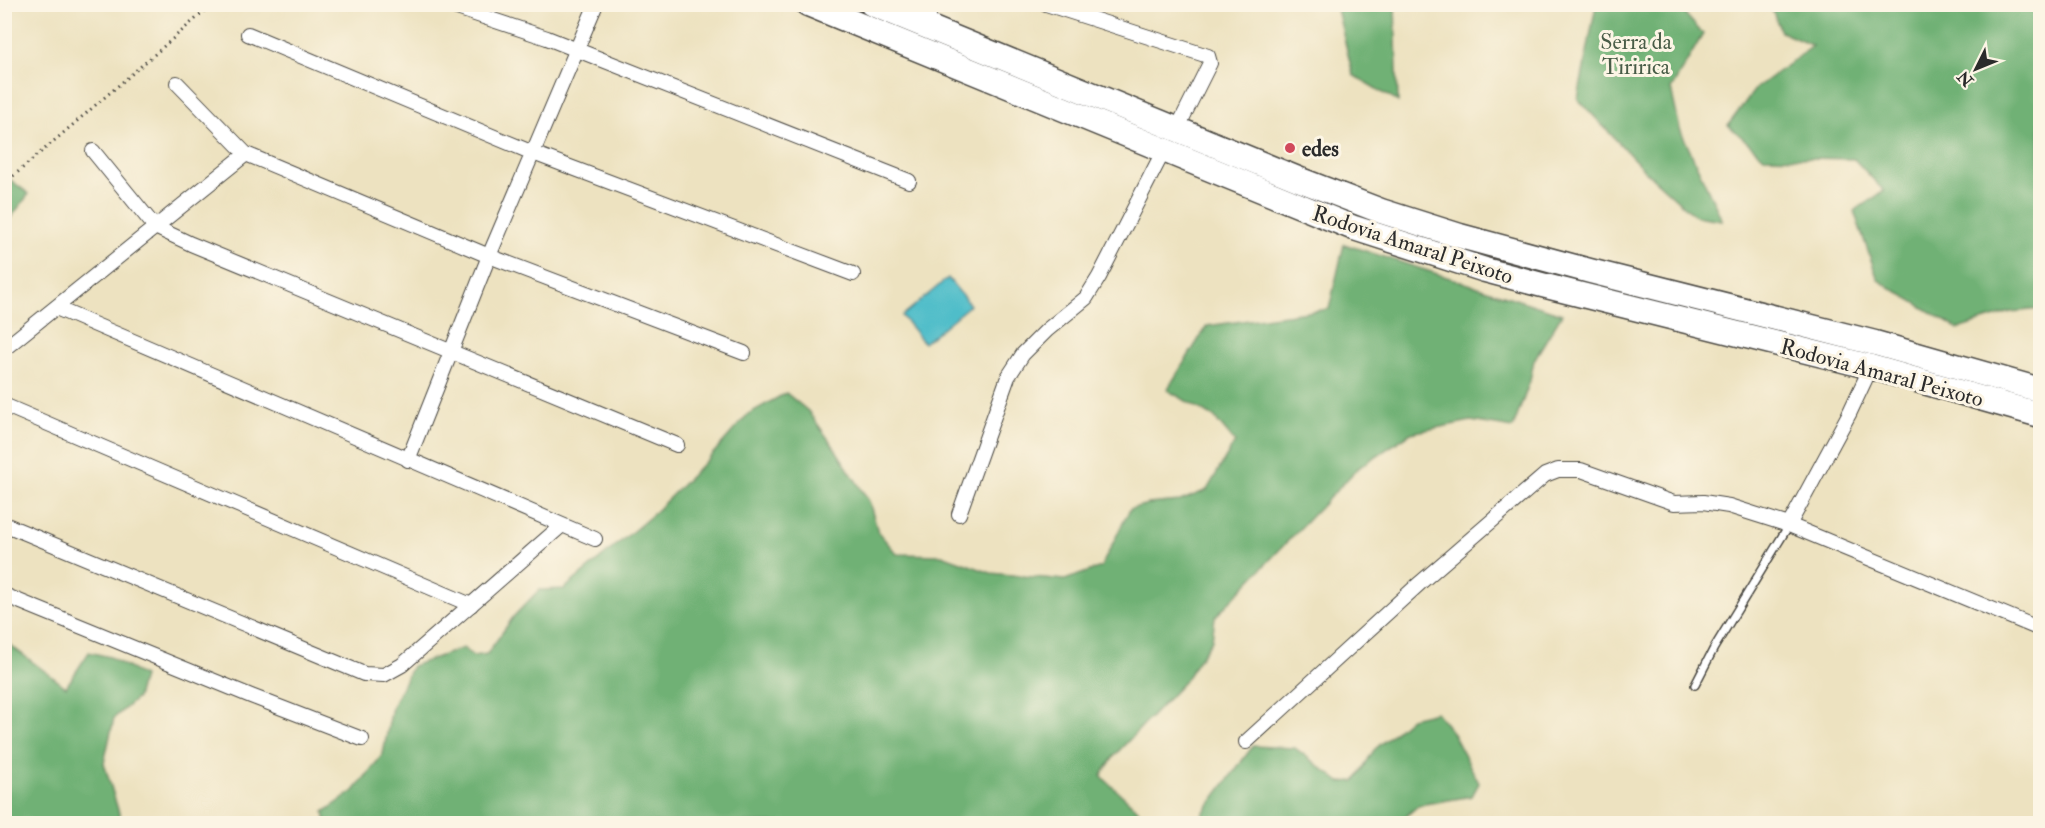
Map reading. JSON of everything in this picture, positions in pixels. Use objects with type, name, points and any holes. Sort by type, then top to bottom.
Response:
[{"type":"highway","name":"Rodovia Amaral Peixoto","points":[[808,4],[1354,228],[1485,270],[1871,367],[2040,415]]},
{"type":"highway","name":"Rodovia Amaral Peixoto","points":[[872,4],[1382,211],[1460,236],[1863,340],[2040,390]]},
{"type":"street","points":[[445,4],[516,27],[909,181]]},
{"type":"street","points":[[408,460],[489,255],[596,4]]},
{"type":"street","points":[[926,4],[932,29]]},
{"type":"street","points":[[1046,4],[1208,56],[1210,63],[1177,129]]},
{"type":"street","points":[[248,34],[532,153],[853,274]]},
{"type":"street","points":[[177,83],[246,154],[489,255],[744,353]]},
{"type":"street","points":[[959,514],[1008,377],[1023,354],[1047,330],[1086,298],[1164,150]]},
{"type":"street","points":[[93,151],[155,227],[201,249],[677,445]]},
{"type":"street","points":[[4,349],[246,154]]},
{"type":"street","points":[[56,308],[595,539]]},
{"type":"street","points":[[1789,525],[1850,414],[1871,367]]},
{"type":"street","points":[[4,405],[471,605]]},
{"type":"street","points":[[1246,742],[1420,583],[1545,475],[1570,468],[1642,490],[1674,503],[1703,502],[1729,506],[1789,525],[2040,629]]},
{"type":"street","points":[[4,524],[364,674],[384,675],[392,672],[561,526]]},
{"type":"street","points":[[4,595],[362,739]]},
{"type":"lane","points":[[1695,685],[1714,648],[1789,525]]},
{"type":"path","points":[[4,184],[213,4]]},
{"type":"green space","points":[[1336,5],[1395,5],[1398,102],[1353,75]]},
{"type":"green space","name":"Serra da Tiririca","points":[[1596,5],[1677,5],[1703,34],[1671,89],[1680,129],[1722,220],[1695,216],[1645,171],[1578,99]]},
{"type":"green space","points":[[1770,5],[2040,5],[2040,309],[2011,312],[1958,329],[1878,280],[1854,211],[1884,191],[1854,159],[1764,157],[1728,125],[1756,88],[1813,46],[1781,32]]},
{"type":"green space","points":[[4,175],[29,194],[5,222]]},
{"type":"green space","points":[[1344,244],[1562,314],[1534,360],[1530,381],[1513,428],[1471,421],[1411,433],[1358,468],[1215,617],[1212,640],[1184,682],[1115,755],[1101,776],[1138,810],[1147,823],[326,823],[324,812],[354,791],[383,754],[392,707],[412,666],[463,648],[473,656],[487,654],[514,616],[539,590],[564,589],[651,516],[710,457],[748,414],[786,393],[808,411],[832,444],[869,501],[878,532],[897,554],[942,555],[991,573],[1065,580],[1101,567],[1130,509],[1148,504],[1180,501],[1207,490],[1235,442],[1214,417],[1167,390],[1207,326],[1329,309]]},
{"type":"green space","points":[[10,645],[66,687],[89,652],[110,657],[143,676],[137,698],[114,718],[104,763],[122,823],[5,823],[4,646]]},
{"type":"green space","points":[[1436,712],[1452,732],[1479,783],[1472,796],[1419,805],[1398,823],[1200,823],[1203,813],[1253,746],[1295,748],[1340,782],[1355,781],[1374,750],[1411,718]]},
{"type":"water","points":[[948,278],[970,305],[924,343],[902,316]]},
{"type":"place","name":"edes","points":[[1290,148]]}]
